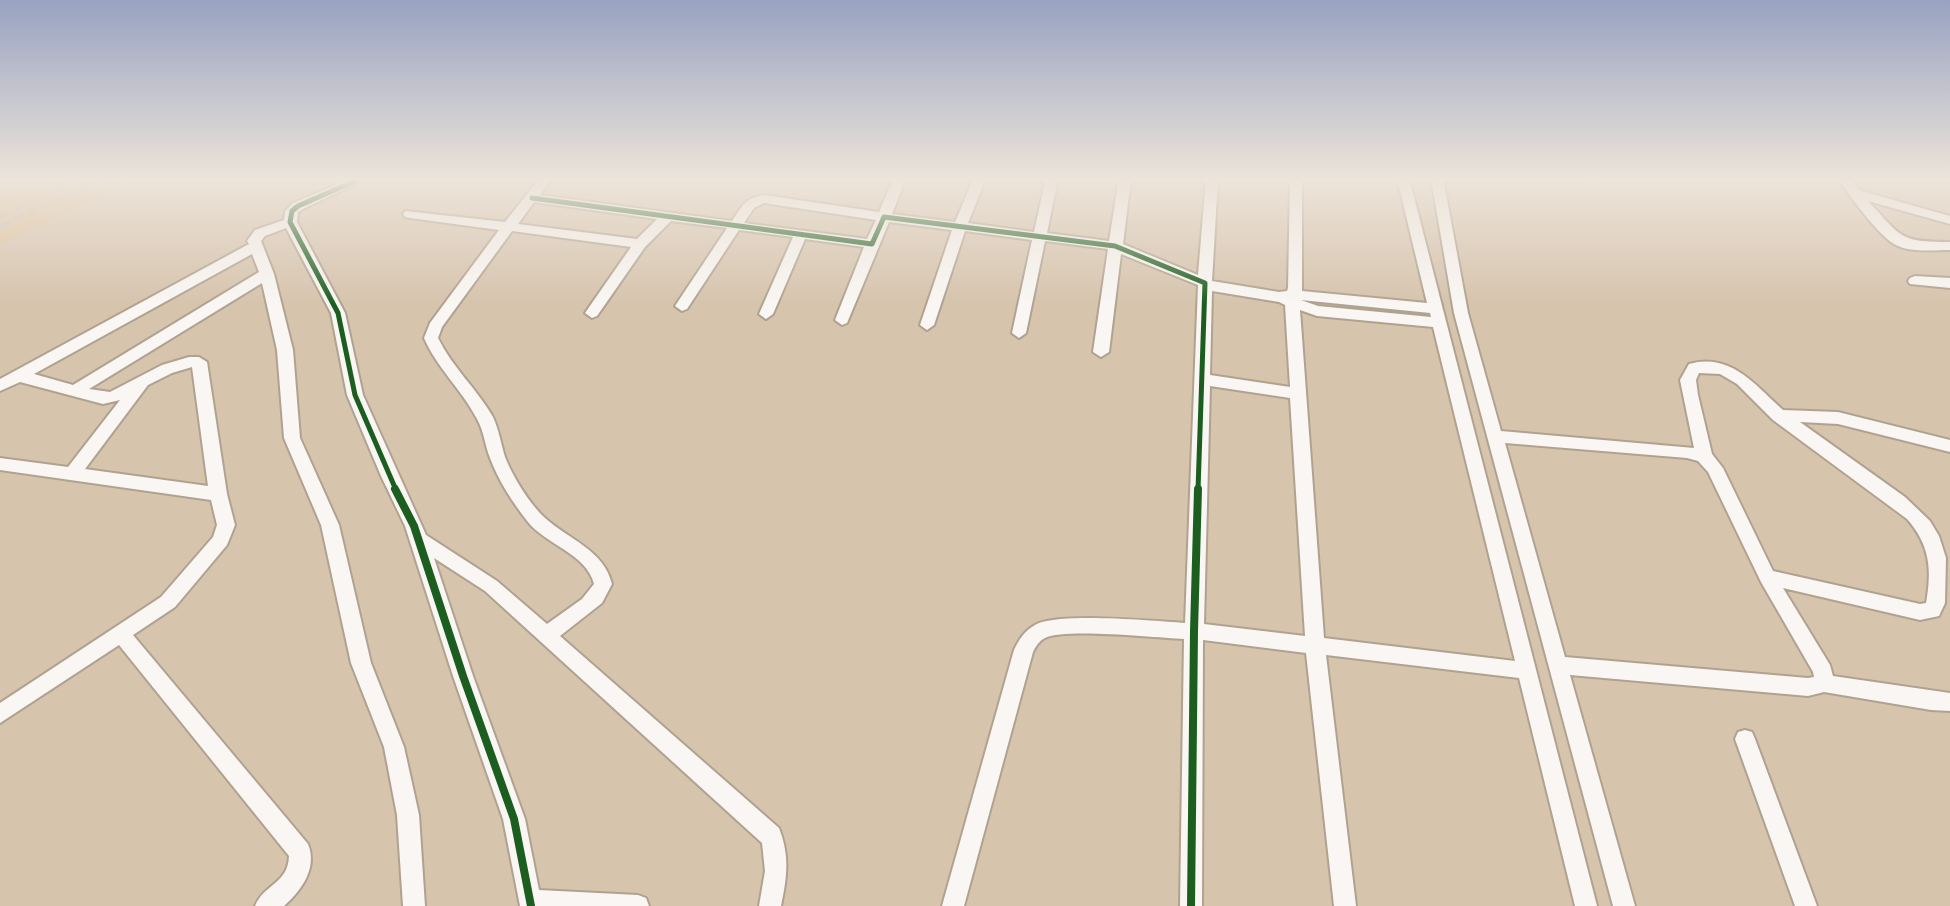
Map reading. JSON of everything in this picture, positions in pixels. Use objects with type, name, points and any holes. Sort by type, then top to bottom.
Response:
[{"type":"street","points":[[457,220],[640,244]]},
{"type":"street","points":[[513,220],[435,326],[431,338],[443,360],[485,419],[499,462],[537,521],[586,558],[601,573],[602,589],[596,599],[547,635]]},
{"type":"street","points":[[592,313],[640,244],[664,220]]},
{"type":"street","points":[[701,220],[800,236],[872,244]]},
{"type":"street","points":[[682,306],[740,220]]},
{"type":"street","points":[[842,320],[883,220]]},
{"type":"street","points":[[906,220],[1115,246],[1214,287],[1288,299],[1317,311],[1438,316]]},
{"type":"street","points":[[927,325],[962,220]]},
{"type":"street","points":[[1019,333],[1043,220]]},
{"type":"street","points":[[1101,352],[1119,220]]},
{"type":"street","points":[[1191,906],[1194,631],[1205,283],[1209,220]]},
{"type":"street","points":[[1293,220],[1288,299],[1299,394],[1315,647],[1345,906]]},
{"type":"street","points":[[1414,220],[1586,906]]},
{"type":"street","points":[[1445,220],[1461,313],[1624,906]]},
{"type":"street","points":[[1879,220],[1897,240],[1905,244],[1950,246]]},
{"type":"street","points":[[414,906],[408,815],[394,747],[361,663],[330,525],[292,438],[285,350],[267,274],[256,246],[255,237],[260,232],[290,222],[338,313],[355,394],[419,540],[463,676],[514,819],[531,903],[638,906]]},
{"type":"street","points":[[766,314],[800,236]]},
{"type":"street","points":[[0,386],[256,246]]},
{"type":"street","points":[[74,391],[267,274]]},
{"type":"street","points":[[1915,281],[1950,283]]},
{"type":"street","points":[[0,714],[168,602],[216,548],[226,525],[218,494],[198,362],[190,361],[177,365],[112,397],[103,398],[19,376]]},
{"type":"street","points":[[1704,457],[1688,380],[1694,368],[1717,368],[1738,375],[1779,416],[1842,459],[1917,516],[1938,550],[1936,603],[1932,610],[1912,612],[1767,578]]},
{"type":"street","points":[[1202,379],[1299,394]]},
{"type":"street","points":[[72,474],[142,382]]},
{"type":"street","points":[[1779,416],[1838,418],[1950,446]]},
{"type":"street","points":[[1495,436],[1687,452],[1704,457],[1715,468],[1767,578],[1823,671],[1824,683]]},
{"type":"street","points":[[0,465],[218,494]]},
{"type":"street","points":[[419,540],[491,585],[771,836],[777,852],[777,868],[770,906]]},
{"type":"street","points":[[953,906],[1024,650],[1031,638],[1042,630],[1074,626],[1194,631],[1528,671]]},
{"type":"street","points":[[122,634],[300,852],[301,869],[293,883],[266,906]]},
{"type":"street","points":[[1558,665],[1808,687],[1824,683],[1931,701],[1950,702]]},
{"type":"street","points":[[1745,739],[1806,906]]},
{"type":"shaded area","points":[[0,220],[51,220],[0,245]]},
{"type":"railway","points":[[0,226],[12,220]]},
{"type":"cycle path","points":[[290,220],[338,313],[355,395],[389,476],[414,526],[463,676],[514,819],[531,906]]},
{"type":"cycle path","points":[[697,220],[872,244],[883,220]]},
{"type":"cycle path","points":[[910,220],[1115,246],[1205,283],[1194,631],[1191,906]]}]
